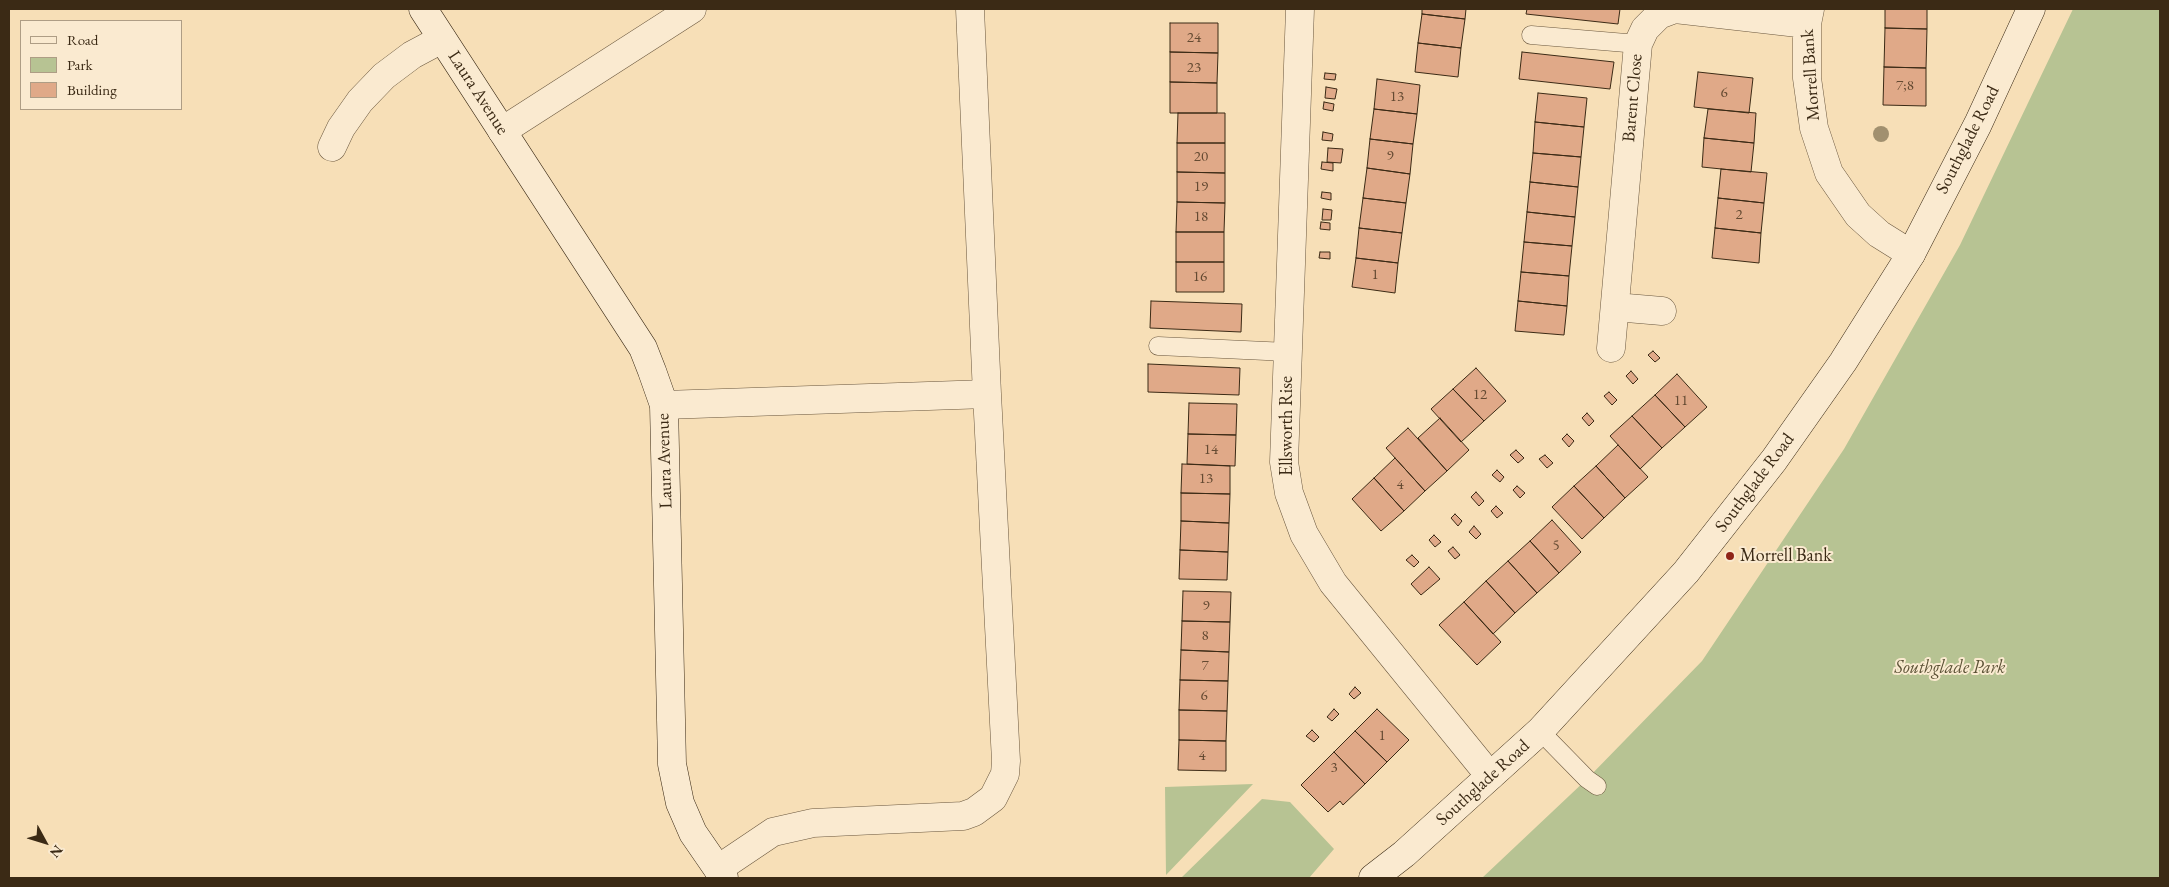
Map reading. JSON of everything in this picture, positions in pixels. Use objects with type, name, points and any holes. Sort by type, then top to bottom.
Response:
[{"type":"street","name":"Laura Avenue","points":[[423,9],[643,348],[664,405],[672,764],[684,810],[693,833],[721,874]]},
{"type":"street","points":[[502,131],[692,9]]},
{"type":"street","points":[[721,874],[773,832],[813,823],[963,816],[984,806],[1000,787],[1005,774],[1006,761],[970,9]]},
{"type":"street","name":"Ellsworth Rise","points":[[1300,9],[1284,462],[1289,493],[1304,534],[1333,583],[1490,776]]},
{"type":"street","name":"Barent Close","points":[[1611,348],[1638,44],[1645,30],[1659,15],[1675,9],[1808,17]]},
{"type":"street","name":"Southglade Road","points":[[1373,878],[1404,854],[1540,731],[1686,572],[1774,460],[1843,362],[1911,254],[1978,124],[2032,9]]},
{"type":"street","name":"Morrell Bank","points":[[1808,17],[1807,78],[1814,128],[1829,173],[1858,215],[1879,234],[1911,254]]},
{"type":"street","points":[[332,147],[342,128],[360,102],[384,76],[412,55],[442,39]]},
{"type":"street","points":[[1615,307],[1662,311]]},
{"type":"street","points":[[664,405],[987,394]]},
{"type":"lane","points":[[1531,35],[1638,44]]},
{"type":"lane","points":[[1158,346],[1288,352]]},
{"type":"lane","points":[[1540,731],[1587,779],[1597,786]]},
{"type":"green space","name":"Southglade Park","points":[[2073,9],[2160,9],[2160,878],[1482,878],[1587,779],[1702,661],[1844,449],[1960,245]]},
{"type":"green space","points":[[1253,784],[1166,875],[1165,787]]},
{"type":"green space","points":[[1262,799],[1290,802],[1334,849],[1309,878],[1181,878]]},
{"type":"building","points":[[1422,9],[1466,9],[1465,19],[1422,14]]},
{"type":"building","points":[[1527,9],[1620,9],[1618,24],[1526,14]]},
{"type":"building","points":[[1885,9],[1927,9],[1927,29],[1885,28]]},
{"type":"building","points":[[1422,14],[1465,19],[1461,48],[1418,43]]},
{"type":"building","points":[[1170,23],[1218,23],[1218,53],[1170,52]]},
{"type":"building","points":[[1885,28],[1927,29],[1926,68],[1884,67]]},
{"type":"building","points":[[1418,43],[1461,48],[1458,77],[1415,72]]},
{"type":"building","points":[[1170,52],[1218,53],[1217,83],[1170,82]]},
{"type":"building","points":[[1522,52],[1614,62],[1610,89],[1519,79]]},
{"type":"building","points":[[1884,67],[1926,68],[1926,106],[1883,105]]},
{"type":"building","points":[[1698,72],[1753,78],[1749,113],[1694,107]]},
{"type":"building","points":[[1325,73],[1336,74],[1335,80],[1324,79]]},
{"type":"building","points":[[1377,79],[1420,85],[1417,114],[1374,109]]},
{"type":"building","points":[[1170,82],[1217,83],[1217,113],[1170,113]]},
{"type":"building","points":[[1326,87],[1337,89],[1335,99],[1325,98]]},
{"type":"building","points":[[1538,93],[1587,98],[1584,127],[1535,122]]},
{"type":"building","points":[[1324,102],[1334,104],[1333,111],[1323,109]]},
{"type":"building","points":[[1374,109],[1417,114],[1413,144],[1370,139]]},
{"type":"building","points":[[1708,109],[1756,113],[1754,143],[1704,138]]},
{"type":"building","points":[[1178,113],[1225,113],[1225,143],[1177,143]]},
{"type":"building","points":[[1535,122],[1584,127],[1581,157],[1533,153]]},
{"type":"building","points":[[1323,132],[1333,134],[1332,141],[1322,140]]},
{"type":"building","points":[[1704,138],[1754,143],[1751,172],[1702,167]]},
{"type":"building","points":[[1370,139],[1413,144],[1410,174],[1367,168]]},
{"type":"building","points":[[1177,143],[1225,143],[1225,173],[1177,172]]},
{"type":"building","points":[[1328,148],[1343,149],[1341,163],[1327,162]]},
{"type":"building","points":[[1533,153],[1581,157],[1578,187],[1530,182]]},
{"type":"building","points":[[1322,162],[1333,163],[1333,171],[1321,169]]},
{"type":"building","points":[[1367,168],[1410,174],[1406,203],[1363,198]]},
{"type":"building","points":[[1721,169],[1767,173],[1764,203],[1718,198]]},
{"type":"building","points":[[1177,172],[1225,173],[1225,203],[1177,202]]},
{"type":"building","points":[[1530,182],[1578,187],[1575,217],[1527,212]]},
{"type":"building","points":[[1322,192],[1331,193],[1331,200],[1321,198]]},
{"type":"building","points":[[1363,198],[1406,203],[1402,233],[1359,228]]},
{"type":"building","points":[[1718,198],[1764,203],[1761,233],[1715,228]]},
{"type":"building","points":[[1177,202],[1225,203],[1224,232],[1176,232]]},
{"type":"building","points":[[1323,209],[1332,210],[1331,220],[1322,220]]},
{"type":"building","points":[[1527,212],[1575,217],[1572,246],[1524,242]]},
{"type":"building","points":[[1321,222],[1330,223],[1330,230],[1320,229]]},
{"type":"building","points":[[1359,228],[1402,233],[1398,263],[1356,258]]},
{"type":"building","points":[[1715,228],[1761,233],[1759,263],[1712,258]]},
{"type":"building","points":[[1176,232],[1224,232],[1224,262],[1176,262]]},
{"type":"building","points":[[1524,242],[1572,246],[1569,276],[1521,272]]},
{"type":"building","points":[[1320,252],[1330,252],[1330,259],[1319,258]]},
{"type":"building","points":[[1356,258],[1398,263],[1395,293],[1352,287]]},
{"type":"building","points":[[1176,262],[1224,262],[1224,292],[1176,292]]},
{"type":"building","points":[[1521,272],[1569,276],[1567,306],[1518,301]]},
{"type":"building","points":[[1151,301],[1242,304],[1241,332],[1150,328]]},
{"type":"building","points":[[1518,301],[1567,306],[1564,335],[1515,331]]},
{"type":"building","points":[[1653,351],[1660,358],[1655,362],[1648,355]]},
{"type":"building","points":[[1148,364],[1240,368],[1239,395],[1148,392]]},
{"type":"building","points":[[1476,368],[1506,401],[1484,421],[1453,389]]},
{"type":"building","points":[[1631,371],[1638,379],[1633,384],[1626,376]]},
{"type":"building","points":[[1677,374],[1707,407],[1685,427],[1655,395]]},
{"type":"building","points":[[1453,389],[1484,421],[1461,442],[1431,409]]},
{"type":"building","points":[[1609,392],[1617,400],[1612,405],[1604,396]]},
{"type":"building","points":[[1655,395],[1685,427],[1662,448],[1632,416]]},
{"type":"building","points":[[1189,403],[1237,404],[1236,435],[1188,434]]},
{"type":"building","points":[[1587,413],[1594,421],[1589,426],[1582,418]]},
{"type":"building","points":[[1632,416],[1662,448],[1640,469],[1610,436]]},
{"type":"building","points":[[1440,418],[1469,450],[1447,471],[1418,438]]},
{"type":"building","points":[[1408,428],[1447,471],[1425,491],[1386,448]]},
{"type":"building","points":[[1188,434],[1236,435],[1235,466],[1187,464]]},
{"type":"building","points":[[1567,434],[1574,441],[1569,447],[1562,439]]},
{"type":"building","points":[[1618,445],[1648,477],[1625,498],[1596,466]]},
{"type":"building","points":[[1516,450],[1524,458],[1518,463],[1510,455]]},
{"type":"building","points":[[1545,455],[1553,463],[1547,468],[1539,459]]},
{"type":"building","points":[[1395,458],[1425,491],[1404,511],[1374,478]]},
{"type":"building","points":[[1182,464],[1230,466],[1230,494],[1181,493]]},
{"type":"building","points":[[1596,466],[1625,498],[1604,518],[1574,486]]},
{"type":"building","points":[[1497,470],[1504,477],[1500,482],[1492,475]]},
{"type":"building","points":[[1374,478],[1404,511],[1381,531],[1352,499]]},
{"type":"building","points":[[1517,486],[1525,493],[1520,498],[1513,490]]},
{"type":"building","points":[[1574,486],[1604,518],[1582,539],[1552,507]]},
{"type":"building","points":[[1476,492],[1484,501],[1479,506],[1471,497]]},
{"type":"building","points":[[1181,493],[1230,494],[1229,523],[1181,521]]},
{"type":"building","points":[[1496,506],[1503,513],[1497,518],[1491,511]]},
{"type":"building","points":[[1455,514],[1462,521],[1458,526],[1451,518]]},
{"type":"building","points":[[1552,520],[1581,552],[1559,573],[1530,541]]},
{"type":"building","points":[[1181,521],[1229,523],[1228,552],[1180,550]]},
{"type":"building","points":[[1474,526],[1481,534],[1476,539],[1469,532]]},
{"type":"building","points":[[1434,535],[1441,542],[1435,547],[1429,540]]},
{"type":"building","points":[[1530,541],[1559,573],[1537,593],[1508,561]]},
{"type":"building","points":[[1453,547],[1460,555],[1455,559],[1448,551]]},
{"type":"building","points":[[1180,550],[1228,552],[1227,580],[1179,579]]},
{"type":"building","points":[[1412,555],[1419,562],[1414,567],[1406,560]]},
{"type":"building","points":[[1508,561],[1537,593],[1515,613],[1486,581]]},
{"type":"building","points":[[1429,567],[1440,579],[1421,595],[1411,584]]},
{"type":"building","points":[[1486,581],[1515,613],[1493,634],[1464,602]]},
{"type":"building","points":[[1183,591],[1231,592],[1230,622],[1182,621]]},
{"type":"building","points":[[1464,602],[1501,642],[1477,665],[1439,625]]},
{"type":"building","points":[[1182,621],[1230,622],[1229,652],[1181,650]]},
{"type":"building","points":[[1181,650],[1229,652],[1228,681],[1180,680]]},
{"type":"building","points":[[1180,680],[1228,681],[1227,711],[1179,710]]},
{"type":"building","points":[[1355,687],[1361,693],[1354,699],[1349,694]]},
{"type":"building","points":[[1334,709],[1339,714],[1332,721],[1327,717]]},
{"type":"building","points":[[1377,709],[1409,740],[1387,762],[1355,731]]},
{"type":"building","points":[[1179,710],[1227,711],[1226,741],[1179,740]]},
{"type":"building","points":[[1312,730],[1319,737],[1314,742],[1306,736]]},
{"type":"building","points":[[1355,731],[1387,762],[1365,784],[1334,752]]},
{"type":"building","points":[[1179,740],[1226,741],[1226,771],[1178,770]]},
{"type":"building","points":[[1334,752],[1365,784],[1343,805],[1340,801],[1328,812],[1301,785]]},
{"type":"place","name":"Morrell Bank","points":[[1730,556]]}]
